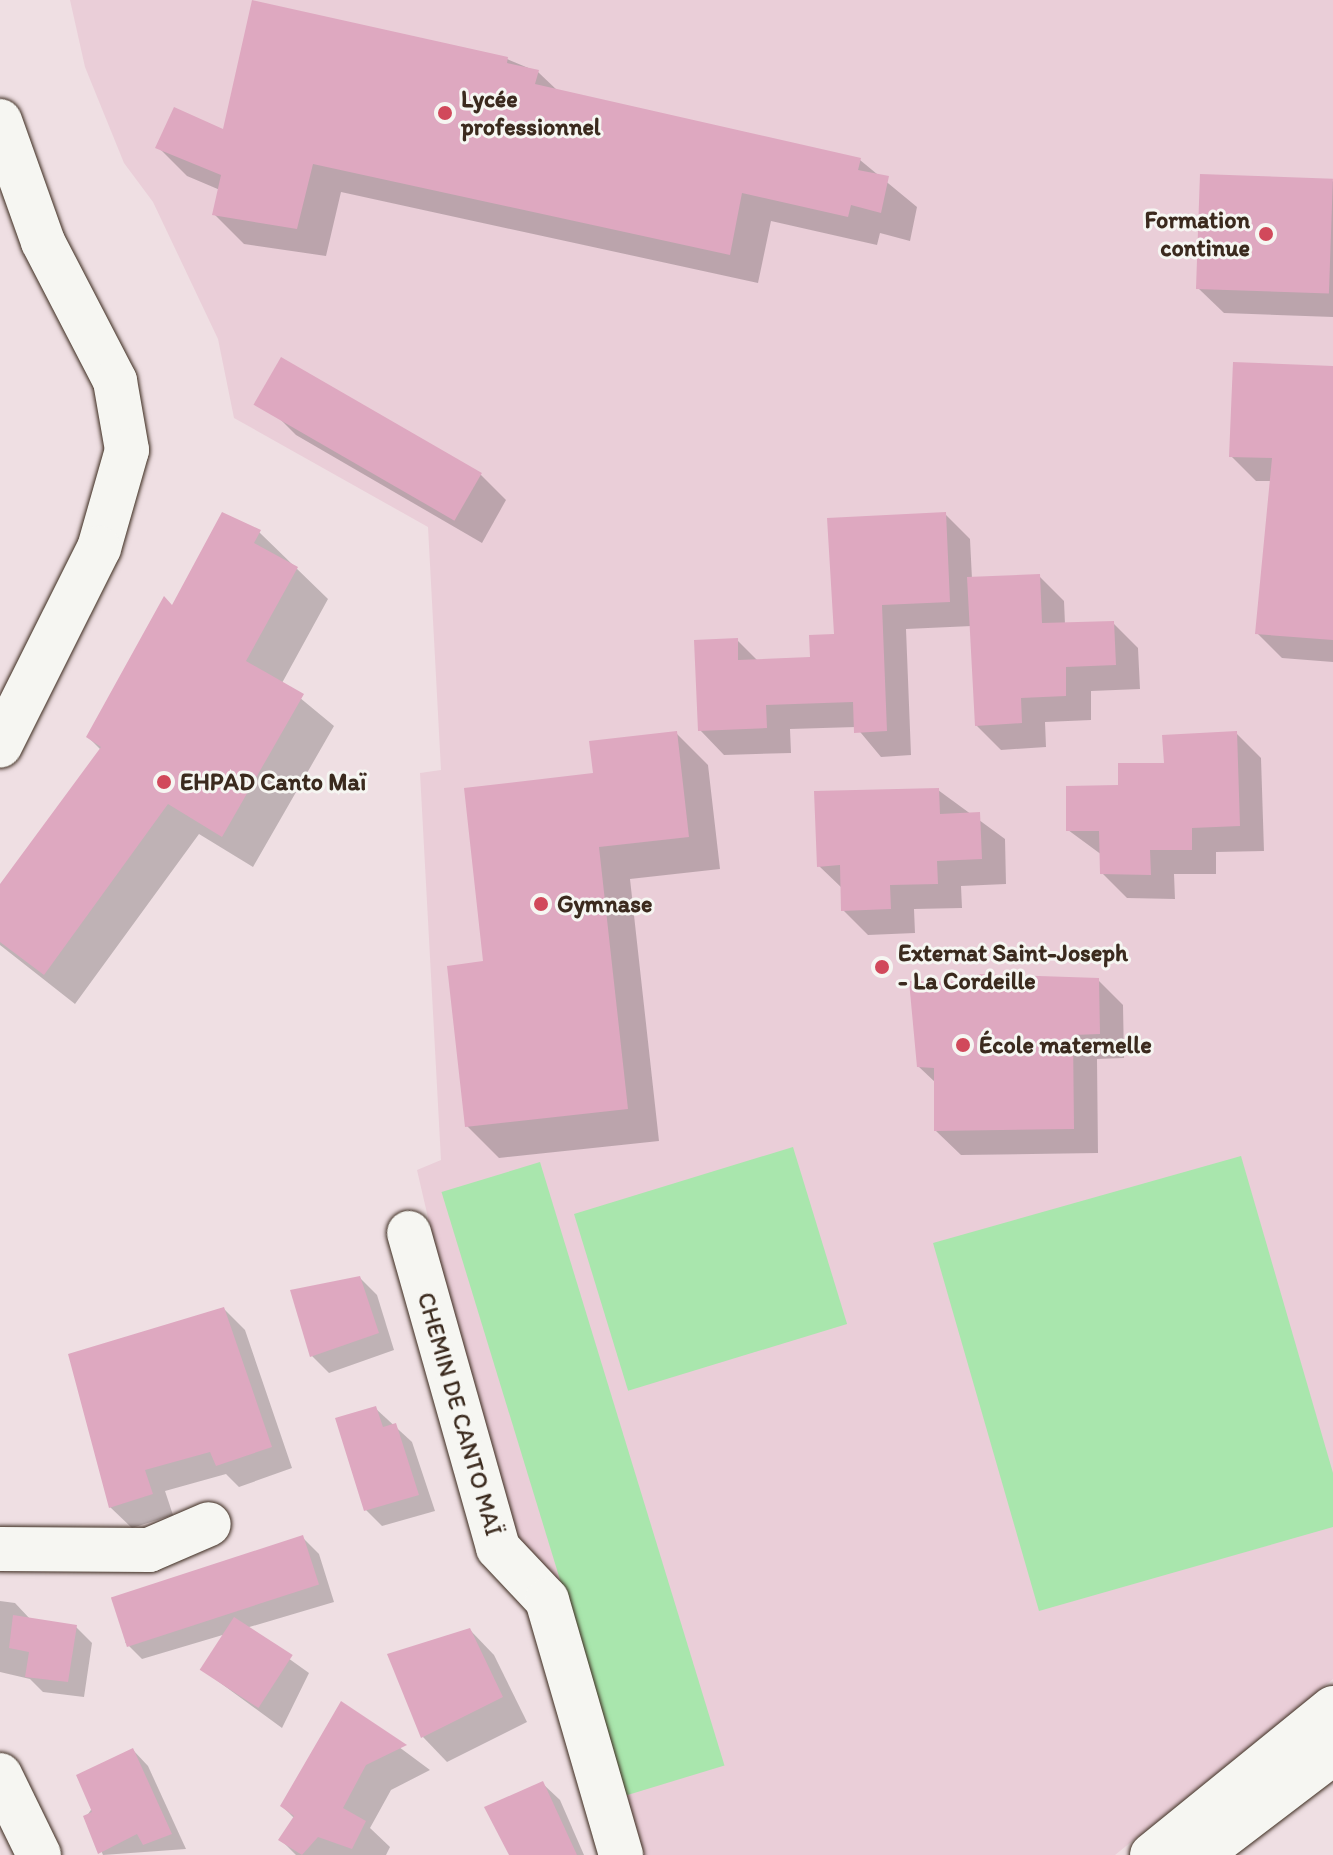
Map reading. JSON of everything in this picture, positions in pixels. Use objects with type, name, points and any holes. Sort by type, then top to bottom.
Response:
[{"type":"street","points":[[0,121],[43,242],[115,381],[127,450],[99,548],[0,746]]},
{"type":"street","name":"CHEMIN DE CANTO MAÏ","points":[[409,1233],[498,1548],[547,1600],[621,1855]]},
{"type":"street","points":[[0,1549],[149,1550],[209,1524]]},
{"type":"street","points":[[1152,1855],[1333,1708]]},
{"type":"street","points":[[1199,1855],[1333,1753]]},
{"type":"street","points":[[0,1775],[39,1855]]},
{"type":"shaded area","name":"Externat Saint-Joseph - La Cordeille","points":[[70,0],[1333,0],[1333,1679],[1115,1855],[642,1855],[515,1538],[459,1352],[417,1170],[441,1160],[420,773],[441,770],[428,527],[234,418],[218,339],[153,202],[124,163],[85,67]]},
{"type":"green space","points":[[793,1147],[847,1324],[628,1391],[574,1214]]},
{"type":"green space","points":[[1241,1156],[1333,1473],[1333,1527],[1039,1611],[933,1243]]},
{"type":"green space","points":[[540,1162],[724,1765],[626,1796],[442,1192]]},
{"type":"building","name":"Lycée professionnel","points":[[252,0],[508,57],[507,63],[539,70],[535,84],[861,158],[858,170],[889,176],[881,213],[851,205],[848,217],[742,193],[730,255],[313,164],[297,229],[212,215],[221,175],[155,148],[174,107],[223,129]]},
{"type":"building","name":"Formation continue","points":[[1200,174],[1333,179],[1329,294],[1196,289]]},
{"type":"building","points":[[281,357],[482,473],[454,521],[254,405]]},
{"type":"building","points":[[1233,362],[1333,366],[1333,640],[1255,634],[1272,458],[1229,457]]},
{"type":"building","name":"EHPAD Canto Maï","points":[[222,512],[261,530],[254,543],[298,567],[246,661],[304,694],[222,837],[168,804],[44,975],[0,942],[0,884],[101,747],[86,737],[164,596],[172,605]]},
{"type":"building","points":[[946,512],[950,602],[882,605],[887,731],[854,733],[853,702],[766,705],[767,728],[698,731],[694,640],[738,638],[738,660],[810,657],[809,635],[834,634],[827,518]]},
{"type":"building","points":[[1040,574],[1042,623],[1114,621],[1116,665],[1066,667],[1066,696],[1021,698],[1022,723],[975,726],[967,577]]},
{"type":"building","name":"Gymnase","points":[[677,731],[689,837],[599,847],[628,1109],[465,1127],[447,966],[483,961],[464,788],[593,773],[589,741]]},
{"type":"building","points":[[1237,731],[1240,826],[1192,828],[1192,850],[1150,850],[1151,875],[1100,874],[1099,831],[1066,831],[1066,786],[1118,785],[1118,763],[1164,763],[1162,735]]},
{"type":"building","points":[[939,788],[940,814],[980,812],[982,859],[937,861],[938,884],[890,885],[891,909],[841,911],[840,865],[817,867],[814,791]]},
{"type":"building","name":"École maternelle","points":[[977,974],[1099,978],[1100,1034],[1073,1035],[1074,1129],[934,1131],[934,1068],[917,1067],[909,981],[976,982]]},
{"type":"building","points":[[360,1276],[379,1333],[310,1357],[290,1290]]},
{"type":"building","points":[[224,1307],[272,1447],[216,1466],[210,1452],[145,1470],[153,1494],[109,1508],[68,1354]]},
{"type":"building","points":[[376,1406],[383,1427],[396,1423],[419,1495],[364,1511],[335,1418]]},
{"type":"building","points":[[303,1535],[319,1584],[127,1647],[111,1597]]},
{"type":"building","points":[[13,1615],[77,1625],[68,1682],[25,1677],[29,1652],[9,1648]]},
{"type":"building","points":[[234,1617],[293,1655],[258,1708],[200,1670]]},
{"type":"building","points":[[470,1628],[503,1697],[421,1738],[387,1654]]},
{"type":"building","points":[[341,1701],[407,1745],[366,1765],[343,1808],[366,1821],[352,1849],[318,1837],[302,1855],[278,1840],[294,1816],[280,1806]]},
{"type":"building","points":[[133,1748],[172,1834],[143,1845],[137,1834],[98,1854],[83,1816],[92,1812],[76,1775]]},
{"type":"building","points":[[543,1781],[577,1855],[509,1855],[484,1807]]},
{"type":"place","name":"Lycée professionnel","points":[[445,113]]},
{"type":"place","name":"Formation continue","points":[[1266,234]]},
{"type":"place","name":"EHPAD Canto Maï","points":[[164,782]]},
{"type":"place","name":"Gymnase","points":[[541,904]]},
{"type":"place","name":"Externat Saint-Joseph - La Cordeille","points":[[882,967]]},
{"type":"place","name":"École maternelle","points":[[963,1045]]}]
